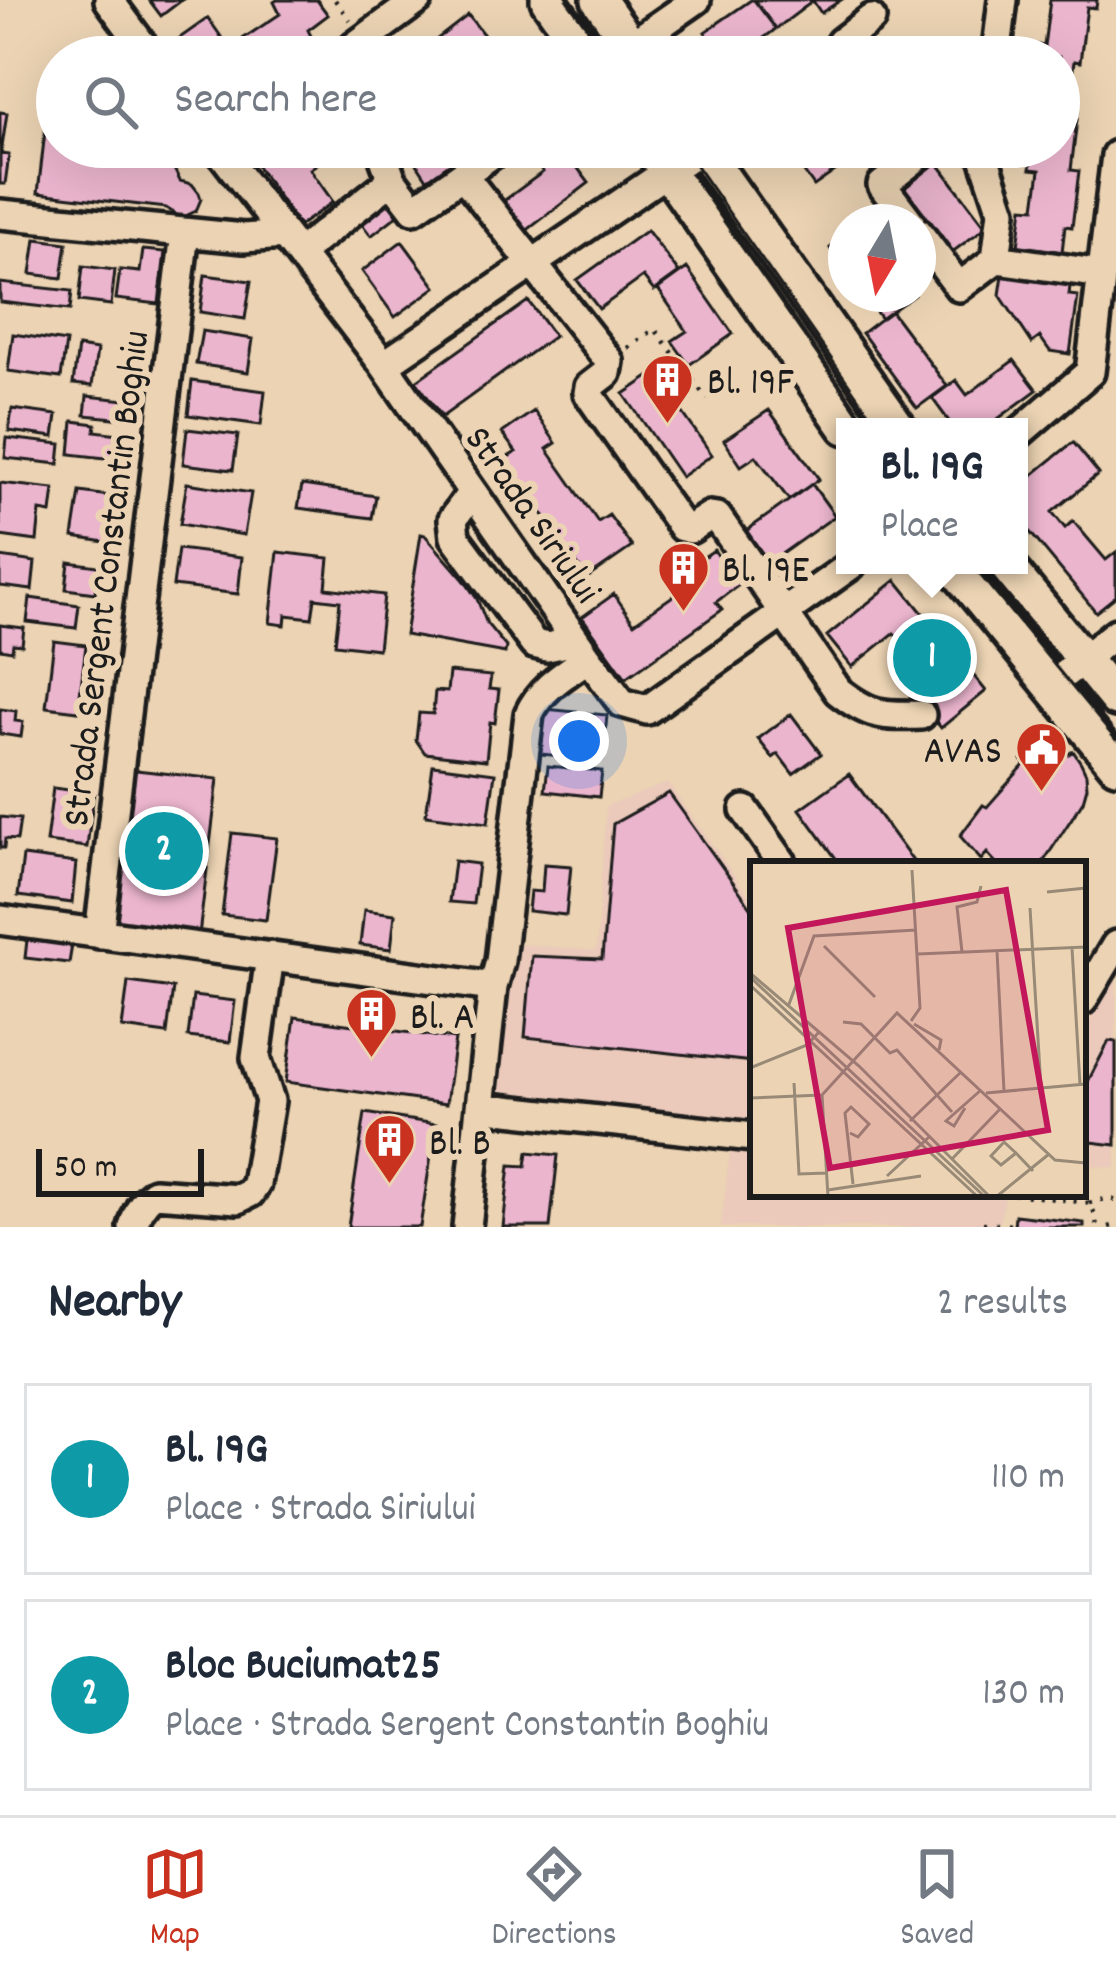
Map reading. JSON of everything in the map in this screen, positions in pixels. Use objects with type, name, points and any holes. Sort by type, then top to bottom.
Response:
[{"type":"main road","points":[[548,0],[573,36]]},
{"type":"main road","points":[[598,0],[618,36]]},
{"type":"main road","points":[[664,168],[839,418]]},
{"type":"main road","points":[[716,168],[892,418]]},
{"type":"main road","points":[[959,574],[1116,765]]},
{"type":"main road","points":[[1013,574],[1116,699]]},
{"type":"street","points":[[109,0],[136,36]]},
{"type":"street","points":[[382,36],[418,0]]},
{"type":"street","points":[[650,36],[696,0]]},
{"type":"street","points":[[999,36],[1004,0]]},
{"type":"street","points":[[850,36],[871,19]]},
{"type":"street","points":[[1028,427],[1103,374],[1102,274],[1116,155]]},
{"type":"street","name":"Strada Siriului","points":[[233,168],[384,365],[622,703],[647,710],[839,574]]},
{"type":"street","points":[[387,168],[414,209],[473,168]]},
{"type":"street","points":[[384,365],[534,263],[647,168]]},
{"type":"street","points":[[896,204],[882,185],[898,168]]},
{"type":"street","points":[[986,168],[1002,211],[996,259]]},
{"type":"street","points":[[463,175],[609,361],[607,373],[588,393],[682,527],[690,529],[710,516],[717,518],[838,691],[862,709],[888,716],[921,715]]},
{"type":"street","points":[[0,214],[292,244],[392,181]]},
{"type":"street","name":"Strada Sergent Constantin Boghiu","points":[[99,934],[185,232]]},
{"type":"street","points":[[936,256],[959,287],[996,259],[1102,274]]},
{"type":"street","points":[[786,344],[820,319]]},
{"type":"street","points":[[472,492],[453,519],[455,537],[534,644],[582,649]]},
{"type":"street","points":[[1051,686],[1116,633]]},
{"type":"street","points":[[466,1227],[529,714],[536,698],[582,649]]},
{"type":"street","points":[[745,810],[780,861]]},
{"type":"street","points":[[0,920],[493,987]]},
{"type":"street","points":[[1086,995],[1116,944]]},
{"type":"street","points":[[133,1227],[145,1199],[154,1193],[238,1199],[256,1184],[270,1101],[256,1058],[270,956]]},
{"type":"street","points":[[480,1107],[750,1137]]},
{"type":"path","points":[[609,361],[655,329],[707,399]]},
{"type":"path","points":[[1039,1197],[1116,1201]]},
{"type":"path","points":[[1089,1203],[1097,1227]]},
{"type":"path","points":[[983,1223],[1014,1225]]},
{"type":"shaded area","points":[[668,783],[750,897],[750,1197],[1005,1197],[998,1227],[721,1227],[733,1124],[486,1099],[521,944],[596,951],[606,806]]},
{"type":"shaded area","points":[[1116,978],[1116,1168],[1086,1165],[1086,1027]]},
{"type":"building","points":[[149,0],[182,0],[161,16]]},
{"type":"building","points":[[317,0],[328,15],[308,30],[311,36],[247,36],[280,14],[274,2]]},
{"type":"building","points":[[751,0],[776,29],[766,36],[708,36],[705,32]]},
{"type":"building","points":[[754,0],[841,0],[821,13],[813,1],[776,29]]},
{"type":"building","points":[[1050,0],[1097,0],[1096,8],[1087,7],[1080,62],[1080,36],[1045,36]]},
{"type":"building","points":[[468,15],[484,36],[441,36]]},
{"type":"building","points":[[208,18],[221,36],[182,36]]},
{"type":"building","points":[[0,112],[7,113],[1,154],[9,155],[5,184],[0,184]]},
{"type":"building","points":[[41,168],[174,168],[180,181],[192,184],[201,199],[196,211],[181,218],[166,208],[38,193]]},
{"type":"building","points":[[258,168],[311,168],[333,202],[299,226]]},
{"type":"building","points":[[420,168],[451,168],[429,182]]},
{"type":"building","points":[[540,168],[578,168],[589,183],[521,235],[498,205],[543,172]]},
{"type":"building","points":[[801,168],[840,168],[814,186]]},
{"type":"building","points":[[927,168],[941,168],[986,227],[951,253],[936,234],[936,204],[913,204],[901,188]]},
{"type":"building","points":[[1030,169],[1079,171],[1072,227],[1065,226],[1062,252],[1018,246],[1023,207],[1035,208],[1040,170]]},
{"type":"building","points":[[386,198],[398,215],[371,236],[358,219]]},
{"type":"building","points":[[647,230],[679,273],[654,291],[643,277],[599,309],[577,280]]},
{"type":"building","points":[[36,239],[67,243],[62,278],[31,274]]},
{"type":"building","points":[[402,241],[436,287],[395,317],[362,271]]},
{"type":"building","points":[[143,250],[165,252],[159,304],[116,299],[120,270],[140,272]]},
{"type":"building","points":[[83,266],[115,270],[111,305],[79,301]]},
{"type":"building","points":[[687,268],[733,334],[689,365],[672,341],[687,331],[658,289]]},
{"type":"building","points":[[1012,268],[1041,272],[1040,280],[1071,277],[1069,295],[1078,296],[1070,354],[1050,351],[1040,337],[1032,343],[1000,295],[1003,275],[1011,276]]},
{"type":"building","points":[[205,275],[251,281],[245,319],[200,312]]},
{"type":"building","points":[[0,283],[72,291],[70,310],[0,302]]},
{"type":"building","points":[[528,301],[554,336],[442,417],[416,381]]},
{"type":"building","points":[[892,312],[947,386],[917,408],[862,333]]},
{"type":"building","points":[[202,331],[253,339],[248,372],[196,364]]},
{"type":"building","points":[[13,334],[66,342],[61,378],[8,371]]},
{"type":"building","points":[[78,347],[97,350],[92,386],[73,384]]},
{"type":"building","points":[[1014,360],[1037,390],[999,418],[946,418],[932,398],[956,380],[967,395]]},
{"type":"building","name":"Bl. 19F","points":[[655,373],[712,455],[681,477],[624,394]]},
{"type":"building","points":[[192,381],[265,391],[261,425],[188,415]]},
{"type":"building","points":[[87,396],[126,400],[124,419],[85,415]]},
{"type":"building","points":[[12,409],[57,415],[54,437],[9,431]]},
{"type":"building","points":[[769,410],[819,479],[789,500],[756,456],[741,466],[724,440]]},
{"type":"building","points":[[534,411],[556,443],[547,449],[598,522],[609,515],[632,547],[587,578],[505,459],[516,452],[502,433]]},
{"type":"building","points":[[73,421],[96,424],[95,431],[127,435],[123,460],[70,454]]},
{"type":"building","points":[[187,429],[238,435],[233,470],[183,464]]},
{"type":"building","points":[[7,438],[61,444],[59,464],[5,458]]},
{"type":"building","points":[[1073,442],[1099,474],[1052,512],[1065,528],[1073,521],[1106,560],[1116,552],[1116,596],[1096,612],[1028,530],[1028,479]]},
{"type":"building","points":[[0,483],[54,489],[51,513],[40,511],[37,541],[0,536]]},
{"type":"building","points":[[187,483],[251,493],[244,535],[180,524]]},
{"type":"building","points":[[812,484],[835,516],[766,565],[743,533]]},
{"type":"building","points":[[302,485],[376,496],[372,518],[298,508]]},
{"type":"building","points":[[80,492],[124,498],[118,544],[73,537]]},
{"type":"building","points":[[421,534],[464,580],[487,624],[506,647],[505,653],[405,635]]},
{"type":"building","points":[[178,549],[242,557],[238,594],[173,586]]},
{"type":"building","name":"Bl. 19E","points":[[714,550],[739,585],[716,602],[722,610],[626,678],[582,617],[614,594],[634,623],[686,587],[677,575]]},
{"type":"building","points":[[278,552],[329,558],[326,588],[384,595],[378,649],[335,644],[340,601],[315,598],[312,618],[286,615],[285,625],[270,623]]},
{"type":"building","points":[[0,557],[35,562],[32,590],[0,586]]},
{"type":"building","points":[[69,562],[98,566],[95,593],[66,589]]},
{"type":"building","points":[[896,580],[986,691],[941,728],[920,702],[932,693],[897,649],[903,644],[894,633],[852,667],[827,636]]},
{"type":"building","points":[[30,598],[79,605],[76,628],[27,622]]},
{"type":"building","points":[[0,625],[24,628],[22,645],[13,644],[12,651],[0,649]]},
{"type":"building","points":[[54,641],[86,645],[78,711],[46,707]]},
{"type":"building","points":[[449,672],[491,676],[489,689],[499,690],[486,760],[425,753],[416,740],[419,713],[433,714],[435,691],[447,692]]},
{"type":"building","points":[[0,709],[16,711],[15,721],[23,722],[21,737],[0,734]]},
{"type":"building","points":[[545,709],[607,715],[603,760],[540,754]]},
{"type":"building","points":[[791,714],[821,754],[793,774],[758,739]]},
{"type":"building","name":"AVAS","points":[[1053,735],[1069,754],[1073,751],[1086,774],[1083,801],[1044,861],[994,861],[987,853],[981,860],[960,836],[983,805],[987,807],[1025,764],[1022,760]]},
{"type":"building","points":[[433,765],[495,773],[488,823],[426,815]]},
{"type":"building","points":[[548,766],[602,771],[599,797],[545,791]]},
{"type":"building","points":[[127,769],[218,779],[199,935],[110,922]]},
{"type":"building","points":[[849,774],[913,861],[838,861],[800,809]]},
{"type":"building","points":[[53,788],[94,793],[87,847],[46,842]]},
{"type":"building","points":[[669,793],[750,906],[750,1062],[525,1037],[532,956],[602,959],[613,824]]},
{"type":"building","points":[[0,817],[20,819],[17,840],[5,839],[4,848],[0,848]]},
{"type":"building","points":[[232,833],[277,838],[266,920],[222,915]]},
{"type":"building","points":[[23,856],[76,863],[72,903],[18,896]]},
{"type":"building","points":[[454,861],[478,864],[473,904],[449,902]]},
{"type":"building","points":[[544,864],[571,866],[566,915],[528,911],[530,891],[542,892]]},
{"type":"building","points":[[364,910],[395,914],[391,949],[360,945]]},
{"type":"building","points":[[27,940],[72,945],[69,963],[25,958]]},
{"type":"building","points":[[128,982],[173,988],[167,1034],[122,1028]]},
{"type":"building","points":[[193,996],[235,1001],[230,1042],[188,1037]]},
{"type":"building","name":"Bl. A","points":[[295,1017],[455,1039],[446,1104],[286,1082]]},
{"type":"building","points":[[1109,1041],[1116,1042],[1116,1145],[1086,1141],[1086,1085]]},
{"type":"building","name":"Bl. B","points":[[365,1113],[436,1124],[420,1227],[348,1227]]},
{"type":"building","points":[[528,1152],[558,1155],[550,1227],[503,1227],[510,1165],[526,1166]]},
{"type":"building","points":[[1015,1215],[1084,1223],[1084,1227],[1014,1227]]},
{"type":"building","points":[[1015,1215],[1084,1223],[1084,1227],[1014,1227]]},
{"type":"tram line","points":[[567,0],[594,36]]},
{"type":"tram line","points":[[698,168],[873,418]]},
{"type":"tram line","points":[[979,574],[1116,740]]},
{"type":"place","name":"Bl. 19F","points":[[668,425]]},
{"type":"place","name":"Bl. 19E","points":[[683,613]]},
{"type":"place","name":"Bl. 19G","points":[[932,658]]},
{"type":"place","name":"AVAS","points":[[1041,794]]},
{"type":"place","name":"Bloc Buciumat25","points":[[164,851]]},
{"type":"place","name":"Bl. A","points":[[371,1060]]},
{"type":"place","name":"Bl. B","points":[[390,1186]]}]
